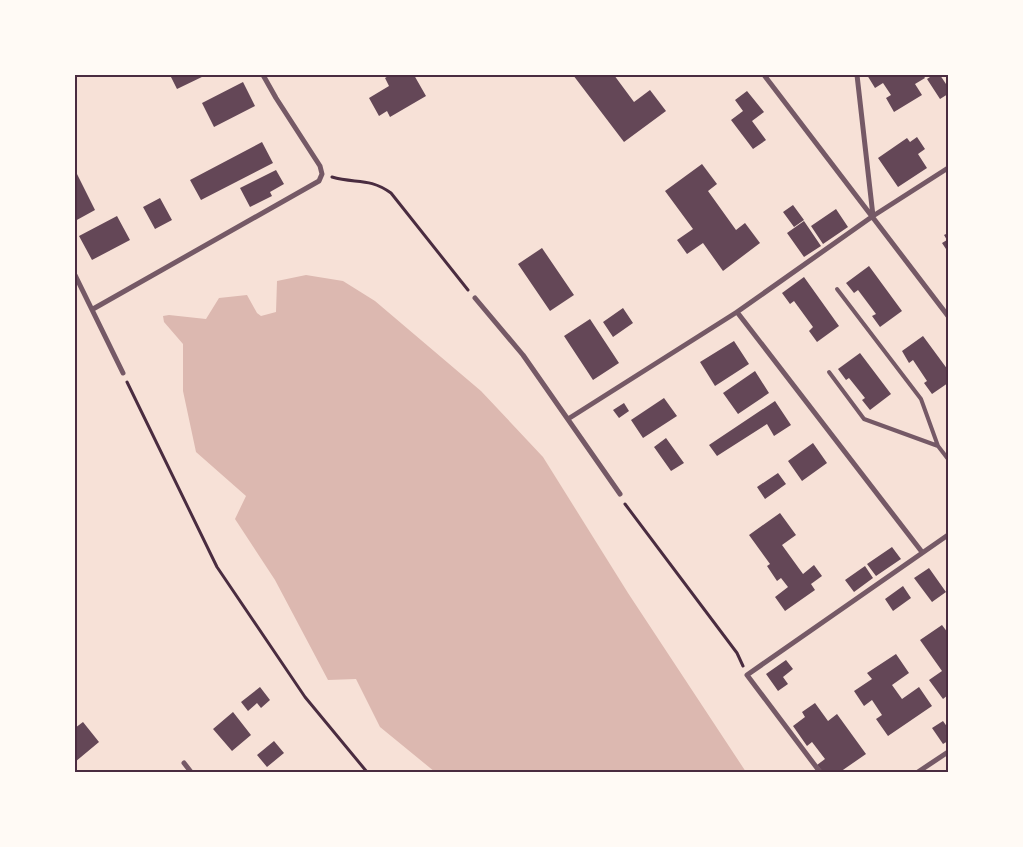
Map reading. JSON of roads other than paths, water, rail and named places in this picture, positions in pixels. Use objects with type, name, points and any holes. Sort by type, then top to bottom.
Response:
[{"type":"street","points":[[93,309],[319,181],[322,174],[320,166],[263,75]]},
{"type":"street","points":[[764,75],[948,316]]},
{"type":"street","points":[[858,75],[873,216]]},
{"type":"street","points":[[568,419],[737,312],[873,216],[948,168]]},
{"type":"street","points":[[75,275],[123,372]]},
{"type":"street","points":[[475,298],[523,355],[620,494]]},
{"type":"street","points":[[737,312],[922,552]]},
{"type":"street","points":[[820,772],[747,675],[948,535]]},
{"type":"street","points":[[918,772],[948,752]]},
{"type":"street","points":[[184,763],[191,772]]},
{"type":"lane","points":[[837,289],[921,399],[938,446],[948,459]]},
{"type":"lane","points":[[829,372],[864,419],[938,446]]}]
